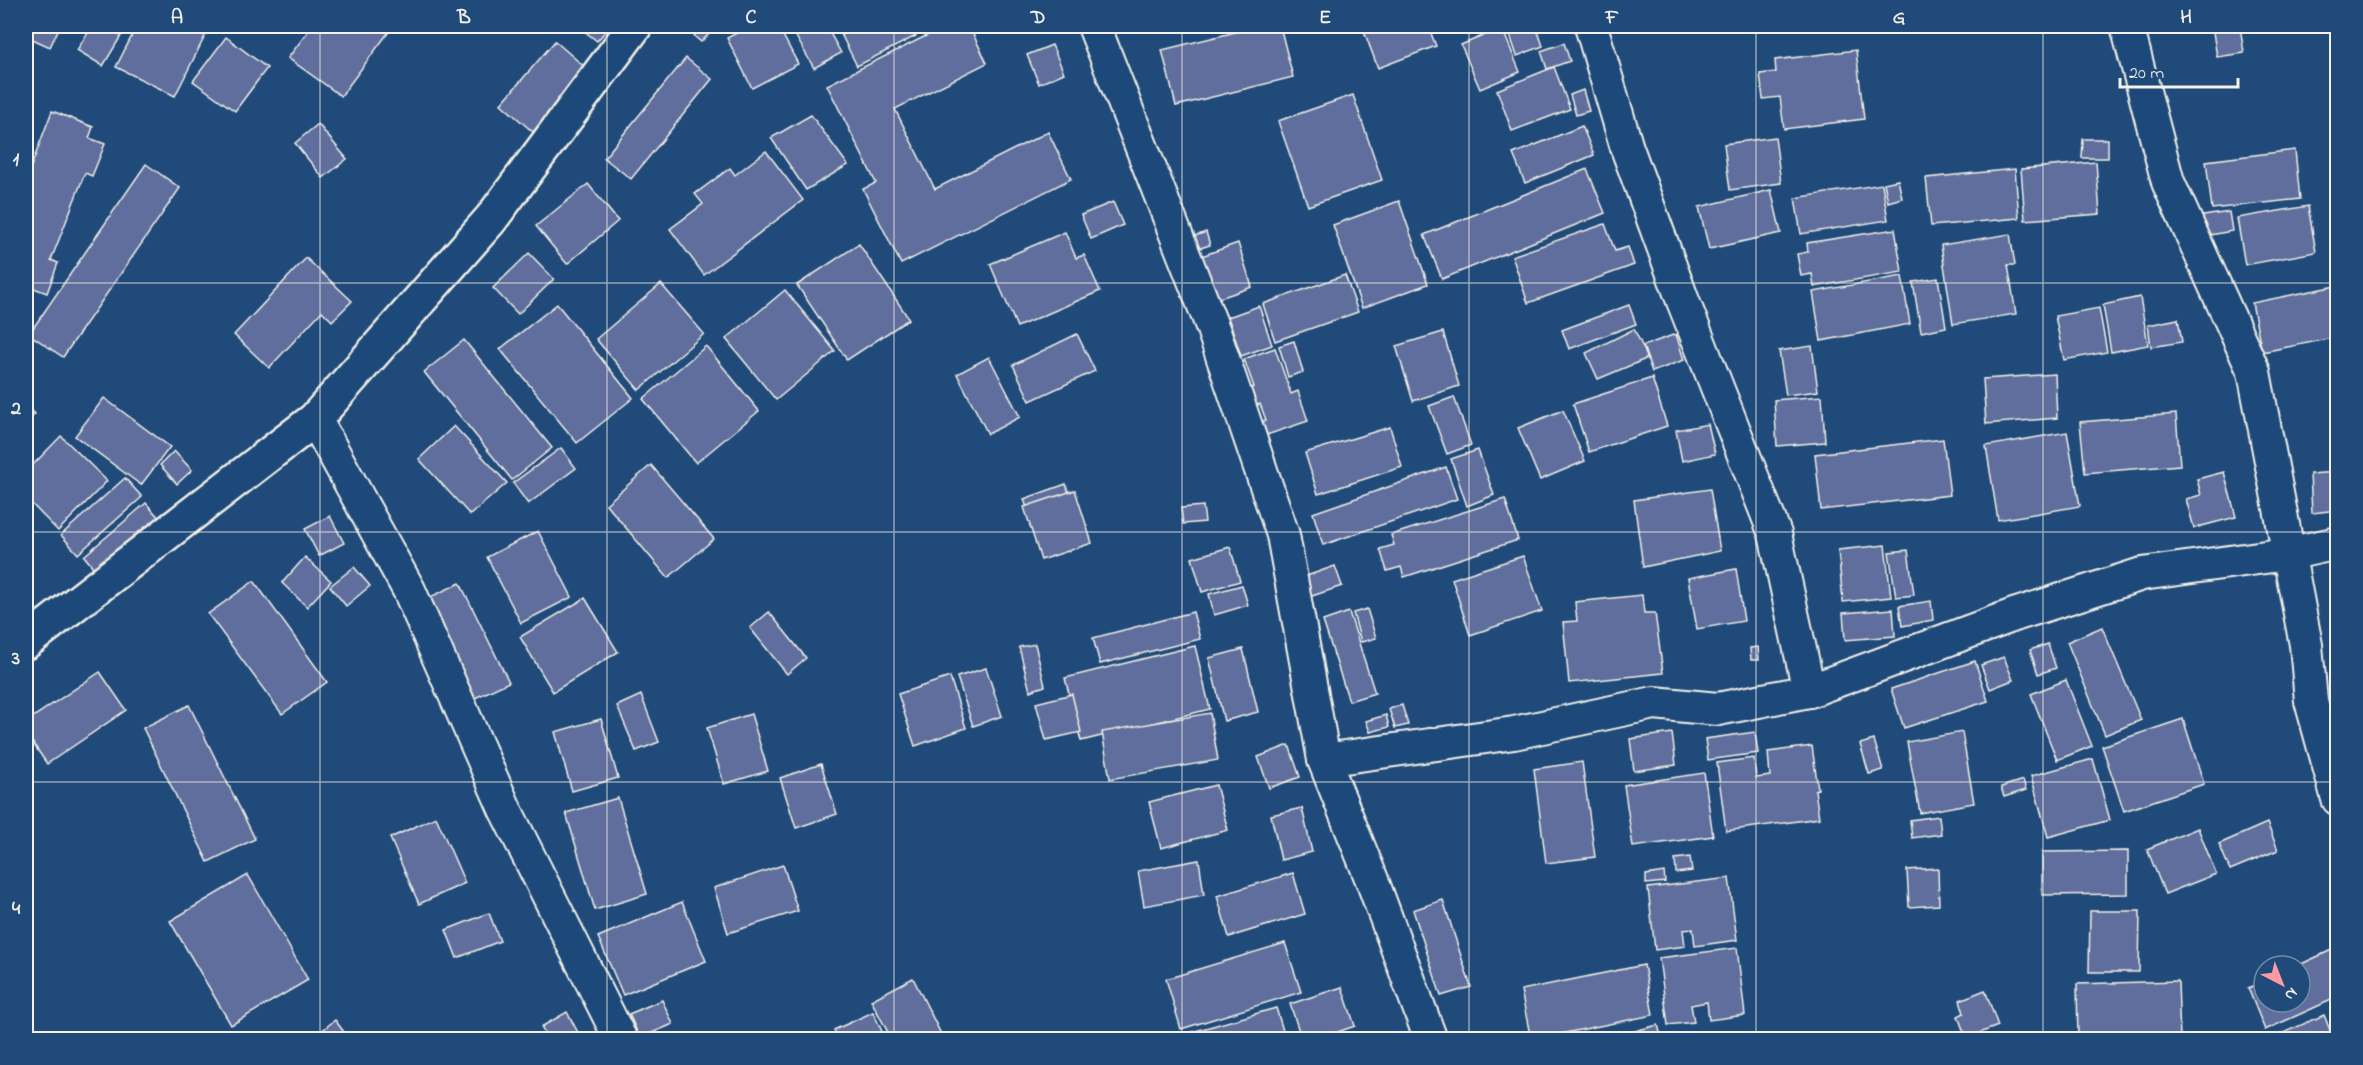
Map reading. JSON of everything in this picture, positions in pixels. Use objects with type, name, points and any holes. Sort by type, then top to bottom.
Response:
[{"type":"main road","points":[[26,642],[315,419],[492,219],[635,26]]},
{"type":"street","points":[[1094,26],[1213,329],[1283,535],[1324,760],[1372,880],[1431,1040]]},
{"type":"street","points":[[1591,26],[1627,148],[1683,302],[1775,534],[1809,691]]},
{"type":"street","points":[[2127,26],[2168,182],[2254,372],[2306,645],[2311,701],[2337,799]]},
{"type":"street","points":[[315,419],[409,590],[505,809],[621,1040]]},
{"type":"street","points":[[1324,760],[1514,733],[1654,703],[1718,709],[1809,691],[2014,615],[2142,574],[2287,554],[2337,543]]},
{"type":"building","points":[[26,26],[60,26],[50,47],[26,36]]},
{"type":"building","points":[[92,26],[127,26],[103,66],[77,50]]},
{"type":"building","points":[[137,26],[210,26],[175,96],[116,67]]},
{"type":"building","points":[[312,26],[386,26],[391,29],[341,96],[288,58]]},
{"type":"building","points":[[578,26],[610,26],[597,41]]},
{"type":"building","points":[[705,26],[713,30],[701,42],[694,36]]},
{"type":"building","points":[[750,26],[778,26],[798,64],[752,88],[727,38]]},
{"type":"building","points":[[790,26],[826,26],[841,53],[814,68]]},
{"type":"building","points":[[837,26],[911,26],[916,36],[857,66]]},
{"type":"building","points":[[946,26],[969,26],[987,63],[895,109],[935,189],[1048,132],[1071,179],[901,264],[863,189],[876,183],[827,85]]},
{"type":"building","points":[[1124,26],[1140,26],[1126,30]]},
{"type":"building","points":[[1260,26],[1280,26],[1293,77],[1176,106],[1162,50]]},
{"type":"building","points":[[1362,26],[1428,26],[1436,46],[1378,68]]},
{"type":"building","points":[[1519,26],[1536,26],[1543,46],[1517,56],[1508,29]]},
{"type":"building","points":[[2212,26],[2240,26],[2244,53],[2217,57]]},
{"type":"building","points":[[1502,28],[1520,72],[1480,89],[1461,45]]},
{"type":"building","points":[[226,37],[267,68],[235,111],[193,81]]},
{"type":"building","points":[[555,41],[587,69],[533,132],[501,104]]},
{"type":"building","points":[[1564,43],[1570,61],[1547,69],[1541,51]]},
{"type":"building","points":[[1052,45],[1064,73],[1039,84],[1027,55]]},
{"type":"building","points":[[1856,50],[1864,119],[1784,129],[1780,97],[1763,99],[1760,74],[1776,72],[1775,60]]},
{"type":"building","points":[[686,58],[712,79],[631,179],[604,158]]},
{"type":"building","points":[[1554,67],[1570,109],[1512,131],[1497,90]]},
{"type":"building","points":[[1583,90],[1589,111],[1576,115],[1570,95]]},
{"type":"building","points":[[1353,95],[1382,180],[1308,206],[1278,121]]},
{"type":"building","points":[[52,111],[93,127],[89,138],[105,144],[92,176],[85,173],[51,260],[58,263],[47,293],[26,285],[26,180]]},
{"type":"building","points":[[811,115],[848,165],[806,190],[771,138]]},
{"type":"building","points":[[318,124],[347,159],[323,178],[295,143]]},
{"type":"building","points":[[1582,126],[1594,155],[1525,183],[1513,154]]},
{"type":"building","points":[[1775,137],[1781,183],[1730,190],[1724,144]]},
{"type":"building","points":[[2083,139],[2108,139],[2108,158],[2082,158]]},
{"type":"building","points":[[2295,150],[2300,199],[2212,209],[2206,161]]},
{"type":"building","points":[[766,151],[803,200],[704,275],[670,229],[703,204],[695,194],[730,168],[735,175]]},
{"type":"building","points":[[2096,162],[2100,214],[2025,220],[2021,169]]},
{"type":"building","points":[[146,164],[180,188],[63,357],[29,334]]},
{"type":"building","points":[[1587,169],[1605,213],[1442,279],[1424,235]]},
{"type":"building","points":[[2015,169],[2019,218],[1931,226],[1926,178]]},
{"type":"building","points":[[1898,180],[1902,198],[1888,202],[1884,183]]},
{"type":"building","points":[[588,184],[618,221],[567,264],[536,226]]},
{"type":"building","points":[[1882,184],[1888,220],[1801,234],[1795,198]]},
{"type":"building","points":[[1771,190],[1781,233],[1709,249],[1699,207]]},
{"type":"building","points":[[1399,201],[1428,284],[1362,308],[1333,225]]},
{"type":"building","points":[[1113,202],[1123,225],[1091,239],[1081,215]]},
{"type":"building","points":[[2308,206],[2316,252],[2245,265],[2237,218]]},
{"type":"building","points":[[2229,212],[2232,231],[2200,237],[2197,217]]},
{"type":"building","points":[[1605,224],[1615,251],[1628,247],[1634,265],[1528,303],[1512,256]]},
{"type":"building","points":[[1895,229],[1902,272],[1814,287],[1812,274],[1801,276],[1797,254],[1808,252],[1807,243]]},
{"type":"building","points":[[1065,232],[1076,258],[1084,255],[1100,291],[1017,327],[990,264]]},
{"type":"building","points":[[1206,232],[1210,245],[1191,251],[1187,239]]},
{"type":"building","points":[[2010,234],[2015,265],[2008,265],[2016,314],[1953,324],[1941,245]]},
{"type":"building","points":[[1238,243],[1252,287],[1214,300],[1199,257]]},
{"type":"building","points":[[859,244],[909,319],[847,360],[797,285]]},
{"type":"building","points":[[529,253],[554,279],[518,314],[493,288]]},
{"type":"building","points":[[306,258],[352,301],[332,321],[322,311],[269,368],[234,335]]},
{"type":"building","points":[[1345,275],[1358,312],[1275,341],[1263,304]]},
{"type":"building","points":[[1902,276],[1910,324],[1821,341],[1813,292]]},
{"type":"building","points":[[1938,278],[1946,327],[1921,332],[1913,282]]},
{"type":"building","points":[[661,284],[704,334],[639,390],[596,339]]},
{"type":"building","points":[[2336,286],[2338,337],[2262,352],[2252,303]]},
{"type":"building","points":[[785,290],[835,351],[776,400],[726,339]]},
{"type":"building","points":[[2140,297],[2148,345],[2111,352],[2103,305]]},
{"type":"building","points":[[557,304],[633,398],[577,443],[500,349]]},
{"type":"building","points":[[1629,305],[1636,324],[1569,349],[1562,330]]},
{"type":"building","points":[[1259,306],[1272,345],[1241,356],[1228,317]]},
{"type":"building","points":[[2099,308],[2107,352],[2064,360],[2055,316]]},
{"type":"building","points":[[2178,319],[2182,342],[2151,347],[2148,325]]},
{"type":"building","points":[[1634,329],[1648,358],[1598,379],[1586,353]]},
{"type":"building","points":[[1443,332],[1459,386],[1413,401],[1396,346]]},
{"type":"building","points":[[1077,334],[1095,371],[1030,401],[1013,365]]},
{"type":"building","points":[[1676,334],[1684,360],[1652,372],[1643,346]]},
{"type":"building","points":[[464,340],[552,448],[512,480],[424,372]]},
{"type":"building","points":[[1294,341],[1303,372],[1288,377],[1279,346]]},
{"type":"building","points":[[706,346],[759,411],[696,463],[643,399]]},
{"type":"building","points":[[1812,346],[1818,391],[1786,395],[1779,351]]},
{"type":"building","points":[[1275,348],[1291,394],[1298,391],[1308,421],[1261,437],[1256,423],[1266,420],[1260,404],[1250,408],[1244,390],[1254,387],[1244,359]]},
{"type":"building","points":[[989,357],[1020,417],[988,434],[957,374]]},
{"type":"building","points":[[2055,374],[2057,418],[1986,424],[1983,379]]},
{"type":"building","points":[[1652,378],[1667,426],[1589,452],[1573,404]]},
{"type":"building","points":[[1822,396],[1825,442],[1777,446],[1774,400]]},
{"type":"building","points":[[1454,397],[1471,445],[1447,454],[1429,406]]},
{"type":"building","points":[[104,398],[170,447],[141,485],[75,436]]},
{"type":"building","points":[[26,404],[35,414],[26,423]]},
{"type":"building","points":[[1563,410],[1585,461],[1540,480],[1518,428]]},
{"type":"building","points":[[2176,414],[2180,465],[2085,473],[2080,422]]},
{"type":"building","points":[[1708,424],[1715,454],[1682,461],[1676,430]]},
{"type":"building","points":[[454,426],[507,483],[470,515],[419,459]]},
{"type":"building","points":[[1390,427],[1402,467],[1318,494],[1305,453]]},
{"type":"building","points":[[2067,432],[2080,506],[1998,520],[1986,446]]},
{"type":"building","points":[[61,436],[107,481],[58,531],[26,498],[26,472]]},
{"type":"building","points":[[1943,439],[1950,495],[1821,510],[1815,454]]},
{"type":"building","points":[[561,448],[576,468],[528,504],[513,483]]},
{"type":"building","points":[[1478,450],[1494,495],[1467,506],[1451,459]]},
{"type":"building","points":[[174,451],[192,470],[177,484],[160,465]]},
{"type":"building","points":[[651,465],[714,539],[668,578],[606,504]]},
{"type":"building","points":[[1446,467],[1457,499],[1323,545],[1313,513]]},
{"type":"building","points":[[2224,472],[2236,517],[2194,528],[2186,499],[2201,495],[2197,479]]},
{"type":"building","points":[[2338,472],[2338,510],[2312,513],[2310,474]]},
{"type":"building","points":[[125,478],[142,497],[78,554],[61,535]]},
{"type":"building","points":[[1066,484],[1082,533],[1040,547],[1024,499]]},
{"type":"building","points":[[1710,489],[1720,551],[1643,567],[1634,500]]},
{"type":"building","points":[[1075,490],[1092,543],[1041,560],[1024,507]]},
{"type":"building","points":[[1505,499],[1518,540],[1404,577],[1401,567],[1387,571],[1380,549],[1394,545],[1391,535]]},
{"type":"building","points":[[146,503],[160,519],[97,572],[84,556]]},
{"type":"building","points":[[1203,506],[1205,522],[1183,524],[1181,508]]},
{"type":"building","points":[[330,516],[344,543],[319,556],[305,529]]},
{"type":"building","points":[[538,531],[572,597],[521,623],[487,557]]},
{"type":"building","points":[[1885,545],[1891,597],[1843,602],[1838,550]]},
{"type":"building","points":[[1230,547],[1240,581],[1202,592],[1192,558]]},
{"type":"building","points":[[1908,550],[1914,595],[1896,597],[1889,552]]},
{"type":"building","points":[[1523,556],[1542,611],[1470,635],[1452,579]]},
{"type":"building","points":[[305,557],[331,581],[307,607],[282,583]]},
{"type":"building","points":[[1335,566],[1342,586],[1309,597],[1301,578]]},
{"type":"building","points":[[354,567],[370,586],[346,606],[330,586]]},
{"type":"building","points":[[1736,569],[1744,621],[1697,629],[1688,578]]},
{"type":"building","points":[[254,581],[327,682],[282,714],[208,614]]},
{"type":"building","points":[[460,583],[509,682],[475,698],[426,599]]},
{"type":"building","points":[[1242,585],[1248,605],[1214,615],[1209,594]]},
{"type":"building","points":[[1642,595],[1644,613],[1655,613],[1663,673],[1569,683],[1563,622],[1577,621],[1575,602]]},
{"type":"building","points":[[585,598],[618,652],[553,692],[520,637]]},
{"type":"building","points":[[1931,601],[1933,620],[1902,626],[1899,606]]},
{"type":"building","points":[[1367,609],[1376,638],[1361,642],[1353,613]]},
{"type":"building","points":[[1893,609],[1895,636],[1845,640],[1843,613]]},
{"type":"building","points":[[769,612],[806,658],[787,674],[750,628]]},
{"type":"building","points":[[1193,612],[1200,639],[1100,664],[1093,638]]},
{"type":"building","points":[[1349,612],[1375,693],[1349,701],[1323,621]]},
{"type":"building","points":[[2102,627],[2141,720],[2105,735],[2067,642]]},
{"type":"building","points":[[1035,644],[1045,686],[1030,691],[1019,647]]},
{"type":"building","points":[[2048,644],[2056,668],[2038,674],[2030,650]]},
{"type":"building","points":[[1195,646],[1210,709],[1081,741],[1065,678]]},
{"type":"building","points":[[1758,647],[1759,660],[1751,660],[1750,648]]},
{"type":"building","points":[[1243,649],[1258,712],[1224,721],[1209,658]]},
{"type":"building","points":[[2004,657],[2013,680],[1990,689],[1981,665]]},
{"type":"building","points":[[1975,661],[1988,701],[1904,728],[1891,689]]},
{"type":"building","points":[[986,668],[1002,716],[973,726],[957,677]]},
{"type":"building","points":[[100,672],[126,710],[47,764],[26,733],[26,722]]},
{"type":"building","points":[[950,677],[966,728],[915,746],[898,694]]},
{"type":"building","points":[[2066,680],[2092,746],[2057,760],[2031,694]]},
{"type":"building","points":[[1072,694],[1081,732],[1046,740],[1036,703]]},
{"type":"building","points":[[641,695],[659,742],[636,751],[617,706]]},
{"type":"building","points":[[189,705],[255,839],[208,862],[143,728]]},
{"type":"building","points":[[1402,705],[1408,725],[1395,728],[1389,709]]},
{"type":"building","points":[[1210,713],[1218,760],[1110,779],[1102,732]]},
{"type":"building","points":[[751,714],[768,771],[724,784],[707,728]]},
{"type":"building","points":[[1386,715],[1389,727],[1370,732],[1366,721]]},
{"type":"building","points":[[601,719],[618,778],[572,791],[555,732]]},
{"type":"building","points":[[2183,719],[2204,784],[2124,811],[2102,746]]},
{"type":"building","points":[[1755,732],[1758,753],[1708,760],[1705,739]]},
{"type":"building","points":[[1962,732],[1974,803],[1920,813],[1907,742]]},
{"type":"building","points":[[1672,733],[1676,765],[1634,771],[1630,739]]},
{"type":"building","points":[[1874,740],[1883,770],[1869,774],[1860,744]]},
{"type":"building","points":[[1289,745],[1300,777],[1269,788],[1258,757]]},
{"type":"building","points":[[1812,746],[1818,789],[1815,790],[1819,818],[1726,831],[1717,763],[1754,758],[1756,778],[1770,776],[1768,752]]},
{"type":"building","points":[[2093,759],[2110,820],[2048,837],[2031,776]]},
{"type":"building","points":[[1582,762],[1595,857],[1546,863],[1534,769]]},
{"type":"building","points":[[821,764],[837,814],[796,828],[780,778]]},
{"type":"building","points":[[1704,773],[1713,836],[1633,847],[1624,785]]},
{"type":"building","points":[[2023,780],[2026,790],[2004,797],[2001,787]]},
{"type":"building","points":[[1216,785],[1228,830],[1161,848],[1149,802]]},
{"type":"building","points":[[618,798],[647,894],[595,910],[566,813]]},
{"type":"building","points":[[1302,808],[1312,852],[1281,860],[1271,815]]},
{"type":"building","points":[[1939,816],[1941,834],[1912,838],[1910,820]]},
{"type":"building","points":[[436,817],[465,883],[419,904],[390,838]]},
{"type":"building","points":[[2267,823],[2278,850],[2230,870],[2219,844]]},
{"type":"building","points":[[2198,828],[2216,874],[2165,894],[2147,849]]},
{"type":"building","points":[[2128,851],[2128,894],[2042,895],[2042,852]]},
{"type":"building","points":[[1690,857],[1692,871],[1676,873],[1675,859]]},
{"type":"building","points":[[1199,860],[1204,895],[1144,906],[1138,871]]},
{"type":"building","points":[[783,865],[798,911],[728,933],[714,888]]},
{"type":"building","points":[[1938,868],[1939,905],[1909,907],[1907,870]]},
{"type":"building","points":[[1664,872],[1665,882],[1646,884],[1646,875]]},
{"type":"building","points":[[1293,873],[1305,914],[1229,937],[1217,896]]},
{"type":"building","points":[[248,875],[308,980],[231,1025],[170,921]]},
{"type":"building","points":[[1729,878],[1737,940],[1695,946],[1693,929],[1683,930],[1685,946],[1655,950],[1648,888]]},
{"type":"building","points":[[1443,900],[1471,987],[1441,996],[1413,910]]},
{"type":"building","points":[[682,902],[706,961],[623,995],[598,937]]},
{"type":"building","points":[[2090,911],[2140,911],[2139,972],[2089,972]]},
{"type":"building","points":[[489,913],[500,941],[457,958],[446,930]]},
{"type":"building","points":[[1285,943],[1301,992],[1181,1029],[1166,979]]},
{"type":"building","points":[[1737,948],[1745,1015],[1709,1020],[1707,1002],[1691,1005],[1694,1022],[1668,1025],[1659,958]]},
{"type":"building","points":[[2336,948],[2338,997],[2312,1009],[2312,959]]},
{"type":"building","points":[[1644,965],[1653,1015],[1531,1040],[1521,990]]},
{"type":"building","points":[[913,978],[944,1040],[892,1040],[871,1000]]},
{"type":"building","points":[[2178,981],[2180,1040],[2078,1040],[2077,984]]},
{"type":"building","points":[[2252,986],[2252,998],[2248,988]]},
{"type":"building","points":[[1342,987],[1355,1026],[1314,1040],[1302,1040],[1290,1004]]},
{"type":"building","points":[[1985,990],[1998,1026],[1966,1038],[1958,1016],[1964,1013],[1960,1000]]},
{"type":"building","points":[[662,1000],[673,1024],[640,1038],[629,1014]]},
{"type":"building","points":[[1276,1008],[1286,1040],[1183,1040],[1181,1035]]},
{"type":"building","points":[[567,1012],[582,1040],[548,1040],[541,1027]]},
{"type":"building","points":[[873,1012],[886,1040],[838,1040],[834,1030]]},
{"type":"building","points":[[2259,1014],[2300,1014],[2265,1030]]},
{"type":"building","points":[[2324,1015],[2334,1040],[2267,1040]]},
{"type":"building","points":[[335,1020],[350,1040],[310,1040]]},
{"type":"building","points":[[1658,1025],[1662,1040],[1600,1040]]},
{"type":"building","points":[[1832,1035],[1833,1040],[1815,1040]]}]
